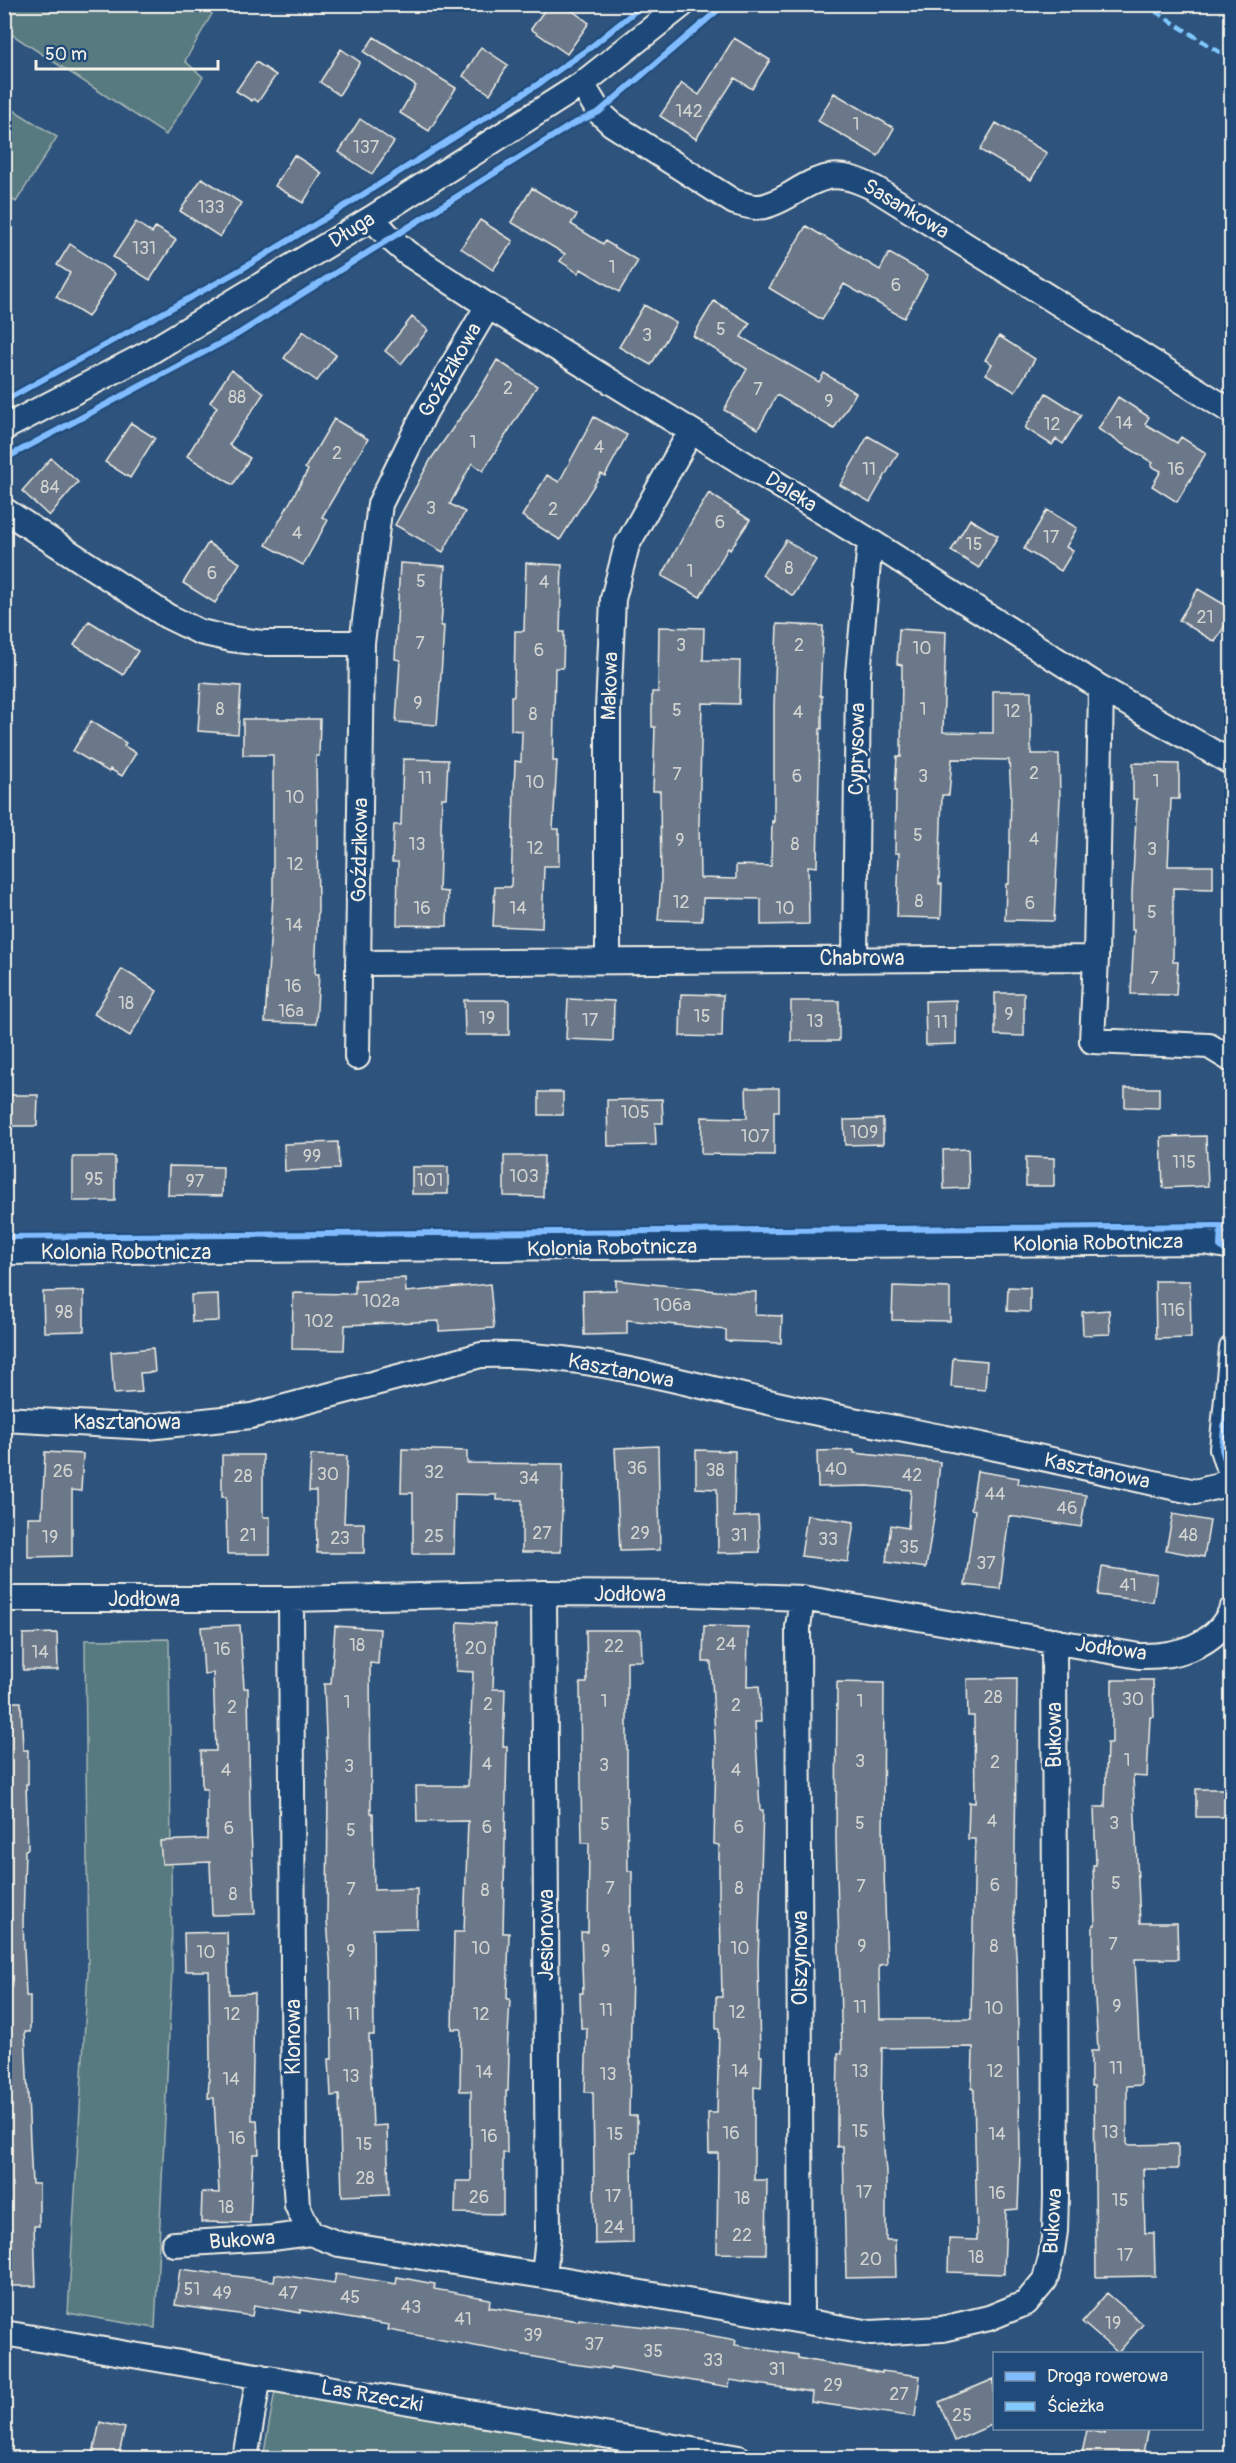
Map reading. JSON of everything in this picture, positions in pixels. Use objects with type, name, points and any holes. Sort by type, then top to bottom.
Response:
[{"type":"street","name":"Długa","points":[[4,428],[145,355],[372,218],[582,84],[683,4]]},
{"type":"street","name":"Sasankowa","points":[[582,84],[599,112],[612,124],[734,202],[757,207],[782,200],[806,185],[834,175],[854,178],[1232,412]]},
{"type":"street","name":"Daleka","points":[[372,218],[407,253],[488,306],[1101,688],[1225,759]]},
{"type":"street","name":"Goździkowa","points":[[357,1058],[363,642],[380,504],[426,410],[488,306]]},
{"type":"street","name":"Makowa","points":[[608,960],[608,709],[613,599],[627,544],[691,431]]},
{"type":"street","points":[[4,510],[167,616],[200,633],[262,643],[363,642]]},
{"type":"street","name":"Cyprysowa","points":[[855,958],[858,675],[870,542]]},
{"type":"street","points":[[1101,688],[1096,958],[1092,1041],[1209,1046],[1232,1060]]},
{"type":"street","name":"Chabrowa","points":[[358,963],[1096,958]]},
{"type":"street","name":"Kolonia Robotnicza","points":[[4,1252],[1204,1242],[1228,1251]]},
{"type":"street","points":[[1232,1348],[1222,1449],[1226,1462],[1232,1470]]},
{"type":"street","name":"Kasztanowa","points":[[4,1419],[148,1427],[250,1416],[481,1355],[517,1354],[552,1357],[654,1376],[1195,1492],[1219,1486],[1232,1476]]},
{"type":"street","name":"Jodłowa","points":[[4,1599],[291,1599],[544,1593],[802,1598],[1138,1656],[1163,1656],[1194,1648],[1213,1635],[1227,1619],[1232,1609]]},
{"type":"street","name":"Jesionowa","points":[[544,1593],[548,2237],[544,2276]]},
{"type":"street","name":"Olszynowa","points":[[801,2319],[798,1627],[802,1598]]},
{"type":"street","name":"Klonowa","points":[[291,1599],[294,2158],[297,2205],[310,2233]]},
{"type":"street","name":"Bukowa","points":[[544,2276],[871,2333],[942,2329],[989,2318],[1026,2303],[1045,2280],[1052,2258],[1055,2231],[1054,1641]]},
{"type":"street","points":[[310,2233],[339,2244],[544,2276]]},
{"type":"street","name":"Bukowa","points":[[174,2244],[272,2238],[310,2233]]},
{"type":"street","name":"Las Rzeczki","points":[[4,2333],[700,2455],[739,2458]]},
{"type":"street","points":[[244,2458],[259,2376]]},
{"type":"shaded area","points":[[1231,876],[1232,967],[1226,963]]},
{"type":"green space","points":[[4,5],[217,5],[185,61],[203,77],[166,135],[5,30]]},
{"type":"green space","points":[[4,104],[57,137],[16,202],[5,195]]},
{"type":"green space","points":[[169,1639],[172,1970],[155,2328],[68,2313],[88,1971],[85,1640]]},
{"type":"green space","points":[[276,2385],[599,2446],[597,2458],[263,2458]]},
{"type":"building","points":[[549,4],[563,4],[589,23],[567,54],[531,29]]},
{"type":"building","points":[[374,37],[456,88],[429,131],[400,113],[416,86],[364,52]]},
{"type":"building","points":[[734,38],[770,60],[752,89],[735,78],[696,139],[660,116],[682,83],[699,95]]},
{"type":"building","points":[[481,47],[508,65],[490,94],[463,76]]},
{"type":"building","points":[[341,49],[360,62],[339,95],[320,82]]},
{"type":"building","points":[[256,62],[276,75],[258,102],[236,91]]},
{"type":"building","points":[[834,93],[894,128],[878,156],[818,121]]},
{"type":"building","points":[[360,119],[394,142],[372,174],[339,152]]},
{"type":"building","points":[[996,123],[1047,153],[1031,180],[980,150]]},
{"type":"building","points":[[294,155],[322,173],[303,203],[275,186]]},
{"type":"building","points":[[202,178],[241,203],[220,237],[180,211]]},
{"type":"building","points":[[532,188],[577,215],[571,224],[603,244],[605,241],[638,261],[619,292],[581,269],[578,273],[560,261],[565,254],[511,222]]},
{"type":"building","points":[[480,220],[513,241],[493,270],[461,248]]},
{"type":"building","points":[[136,222],[152,233],[156,227],[176,240],[150,280],[113,257]]},
{"type":"building","points":[[806,226],[880,270],[889,253],[928,275],[904,318],[844,284],[822,320],[769,288]]},
{"type":"building","points":[[70,244],[115,274],[88,317],[56,297],[70,273],[57,265]]},
{"type":"building","points":[[714,301],[750,323],[741,337],[819,382],[824,373],[856,393],[834,429],[777,395],[758,429],[724,410],[747,369],[693,336]]},
{"type":"building","points":[[644,305],[676,323],[651,365],[619,347]]},
{"type":"building","points":[[412,317],[428,330],[401,364],[385,351]]},
{"type":"building","points":[[303,331],[336,355],[317,381],[284,358]]},
{"type":"building","points":[[999,336],[1035,359],[1015,392],[986,374],[992,364],[985,360]]},
{"type":"building","points":[[497,360],[537,386],[483,471],[472,463],[450,504],[465,512],[443,552],[395,525],[431,459],[479,391]]},
{"type":"building","points":[[231,370],[264,393],[229,445],[250,458],[233,485],[187,456],[217,407],[210,402]]},
{"type":"building","points":[[1046,393],[1081,415],[1063,444],[1056,439],[1052,445],[1025,428]]},
{"type":"building","points":[[1118,397],[1149,417],[1145,424],[1177,443],[1181,437],[1206,453],[1177,502],[1152,486],[1161,471],[1151,466],[1153,463],[1098,429]]},
{"type":"building","points":[[594,417],[627,435],[605,476],[601,474],[560,540],[522,516],[547,475],[559,482]]},
{"type":"building","points":[[334,419],[368,439],[322,517],[328,520],[303,565],[266,545],[308,470],[305,468]]},
{"type":"building","points":[[131,423],[155,438],[130,478],[105,462]]},
{"type":"building","points":[[868,436],[898,453],[870,502],[840,485]]},
{"type":"building","points":[[51,458],[78,482],[49,516],[22,491]]},
{"type":"building","points":[[709,493],[750,520],[730,550],[728,548],[700,597],[662,576]]},
{"type":"building","points":[[1047,510],[1077,528],[1066,547],[1073,551],[1061,571],[1024,549]]},
{"type":"building","points":[[970,519],[998,536],[979,568],[951,551]]},
{"type":"building","points":[[786,540],[816,560],[793,596],[762,575]]},
{"type":"building","points":[[208,543],[240,563],[215,603],[183,583]]},
{"type":"building","points":[[400,563],[445,566],[441,626],[444,626],[437,725],[396,722],[400,660],[395,659]]},
{"type":"building","points":[[526,563],[562,565],[560,632],[564,632],[563,668],[555,668],[553,761],[557,761],[553,829],[559,829],[559,866],[544,866],[542,928],[493,926],[495,887],[511,887],[515,761],[521,762],[522,731],[511,730],[511,696],[514,696],[515,631],[524,631]]},
{"type":"building","points":[[1198,589],[1232,609],[1232,614],[1215,642],[1179,620]]},
{"type":"building","points":[[89,621],[138,651],[123,675],[74,645]]},
{"type":"building","points":[[777,624],[823,626],[817,867],[808,866],[809,924],[761,925],[761,899],[703,898],[702,921],[658,920],[661,884],[660,791],[653,791],[655,727],[652,727],[652,692],[658,692],[659,627],[704,628],[703,660],[740,661],[739,704],[702,703],[699,823],[700,878],[736,879],[736,865],[771,866],[772,821],[774,822]]},
{"type":"building","points":[[899,629],[946,632],[943,732],[993,733],[993,691],[1031,691],[1031,754],[1059,754],[1060,798],[1054,921],[1005,920],[1006,884],[1009,884],[1011,793],[1009,760],[952,759],[949,795],[942,795],[939,884],[942,884],[941,918],[897,917],[899,853],[895,853],[895,791],[897,756],[901,757],[902,665],[897,664]]},
{"type":"building","points":[[201,683],[241,686],[238,734],[198,731]]},
{"type":"building","points":[[243,719],[320,719],[319,756],[316,756],[318,908],[315,974],[319,974],[316,1024],[265,1022],[273,893],[273,755],[243,755]]},
{"type":"building","points":[[91,721],[126,743],[124,746],[136,753],[122,776],[110,769],[109,772],[73,751]]},
{"type":"building","points":[[403,759],[448,760],[446,798],[442,798],[439,891],[448,892],[447,926],[397,925],[398,862],[392,862],[394,825],[401,825]]},
{"type":"building","points":[[1133,763],[1179,764],[1179,799],[1171,799],[1168,866],[1213,866],[1213,889],[1173,888],[1173,962],[1178,962],[1176,995],[1131,994],[1134,930],[1132,930],[1132,894],[1137,799],[1133,799]]},
{"type":"building","points":[[122,969],[157,991],[130,1036],[94,1014]]},
{"type":"building","points":[[995,993],[1024,993],[1024,1036],[995,1035]]},
{"type":"building","points":[[681,994],[723,995],[722,1037],[680,1036]]},
{"type":"building","points":[[568,999],[614,1001],[613,1041],[566,1039]]},
{"type":"building","points":[[464,1000],[509,1000],[509,1035],[465,1035]]},
{"type":"building","points":[[956,1000],[956,1044],[926,1045],[925,1001]]},
{"type":"building","points":[[791,1001],[839,1001],[839,1041],[791,1041]]},
{"type":"building","points":[[746,1088],[779,1088],[779,1111],[774,1111],[774,1155],[701,1154],[702,1117],[747,1118]]},
{"type":"building","points":[[1125,1088],[1159,1088],[1159,1108],[1125,1107]]},
{"type":"building","points":[[539,1092],[563,1092],[563,1115],[539,1115]]},
{"type":"building","points":[[4,1095],[38,1095],[37,1126],[4,1126]]},
{"type":"building","points":[[662,1099],[663,1123],[655,1123],[656,1145],[608,1146],[607,1100]]},
{"type":"building","points":[[883,1119],[883,1144],[845,1145],[844,1120]]},
{"type":"building","points":[[1206,1136],[1208,1186],[1163,1188],[1161,1137]]},
{"type":"building","points":[[338,1142],[339,1169],[285,1171],[284,1144]]},
{"type":"building","points":[[968,1149],[969,1188],[944,1189],[943,1150]]},
{"type":"building","points":[[504,1156],[544,1156],[543,1197],[504,1196]]},
{"type":"building","points":[[73,1157],[115,1157],[115,1201],[73,1201]]},
{"type":"building","points":[[1026,1157],[1054,1158],[1054,1186],[1026,1186]]},
{"type":"building","points":[[169,1166],[223,1167],[222,1196],[168,1195]]},
{"type":"building","points":[[412,1167],[448,1167],[448,1194],[412,1194]]},
{"type":"building","points":[[405,1278],[406,1292],[490,1284],[494,1328],[439,1331],[439,1321],[345,1325],[344,1350],[292,1349],[293,1293],[355,1294],[355,1280]]},
{"type":"building","points":[[616,1280],[717,1291],[756,1292],[755,1315],[782,1316],[781,1343],[726,1341],[726,1330],[627,1320],[627,1334],[584,1335],[583,1291],[616,1290]]},
{"type":"building","points":[[1155,1281],[1190,1281],[1191,1338],[1156,1339]]},
{"type":"building","points":[[893,1286],[950,1288],[950,1321],[892,1320]]},
{"type":"building","points":[[1008,1287],[1030,1288],[1030,1312],[1007,1311]]},
{"type":"building","points":[[84,1291],[84,1331],[44,1332],[43,1292]]},
{"type":"building","points":[[218,1294],[219,1321],[192,1322],[191,1295]]},
{"type":"building","points":[[1109,1310],[1110,1334],[1083,1335],[1082,1312]]},
{"type":"building","points":[[153,1348],[155,1372],[140,1373],[142,1392],[114,1394],[111,1352]]},
{"type":"building","points":[[953,1358],[987,1361],[985,1390],[951,1387]]},
{"type":"building","points":[[658,1446],[660,1550],[620,1551],[615,1448]]},
{"type":"building","points":[[402,1449],[467,1451],[467,1463],[563,1464],[561,1552],[522,1552],[522,1500],[497,1500],[497,1495],[455,1494],[454,1554],[413,1554],[413,1493],[401,1493]]},
{"type":"building","points":[[696,1450],[735,1451],[734,1517],[758,1516],[760,1552],[718,1553],[717,1489],[696,1488]]},
{"type":"building","points":[[854,1450],[854,1453],[940,1462],[926,1568],[886,1562],[891,1525],[908,1528],[911,1490],[868,1486],[818,1487],[817,1451]]},
{"type":"building","points":[[45,1452],[83,1454],[81,1491],[72,1490],[72,1556],[28,1557],[28,1517],[42,1517]]},
{"type":"building","points":[[222,1455],[263,1455],[263,1517],[270,1517],[270,1554],[227,1554],[226,1497],[222,1497]]},
{"type":"building","points":[[311,1455],[347,1456],[344,1523],[364,1523],[364,1553],[317,1553],[316,1491],[309,1491]]},
{"type":"building","points":[[977,1471],[1019,1478],[1018,1484],[1086,1495],[1081,1527],[1009,1516],[1000,1589],[965,1585],[975,1510],[971,1509]]},
{"type":"building","points":[[1173,1514],[1210,1521],[1204,1557],[1166,1550]]},
{"type":"building","points":[[807,1515],[854,1522],[848,1562],[801,1556]]},
{"type":"building","points":[[1102,1567],[1157,1575],[1153,1602],[1098,1595]]},
{"type":"building","points":[[458,1622],[495,1624],[493,1689],[505,1689],[503,1747],[507,1747],[503,1933],[509,1933],[507,1999],[510,1999],[507,2054],[509,2054],[508,2091],[506,2091],[507,2153],[503,2153],[503,2214],[455,2213],[456,2181],[471,2181],[471,2091],[460,2091],[461,2029],[452,2029],[454,1932],[464,1932],[468,1821],[417,1822],[416,1786],[468,1786],[473,1672],[456,1671]]},
{"type":"building","points":[[240,1625],[244,1688],[248,1688],[255,1914],[212,1915],[210,1862],[162,1864],[160,1841],[207,1839],[207,1789],[202,1789],[201,1751],[216,1751],[213,1673],[204,1674],[201,1627]]},
{"type":"building","points":[[335,1626],[380,1629],[378,1664],[370,1663],[374,1890],[417,1889],[417,1928],[373,1929],[374,2035],[369,2035],[373,2126],[387,2125],[389,2194],[342,2196],[339,2095],[331,2096],[329,2059],[332,2059],[331,1969],[327,1921],[328,1785],[324,1684],[331,1684]]},
{"type":"building","points":[[704,1626],[748,1627],[747,1687],[759,1686],[761,1722],[755,1722],[760,1810],[763,1810],[758,1963],[760,2056],[762,2056],[761,2088],[754,2087],[754,2180],[767,2180],[766,2254],[717,2253],[718,2153],[709,2153],[708,2113],[717,2113],[719,2029],[716,2029],[716,1997],[722,1997],[719,1845],[714,1844],[716,1756],[711,1662],[703,1662]]},
{"type":"building","points":[[586,1630],[641,1630],[642,1661],[627,1661],[628,1871],[632,1871],[629,2116],[637,2116],[637,2152],[632,2152],[633,2243],[595,2244],[593,2092],[585,2092],[587,2028],[581,2028],[580,1993],[583,1993],[581,1932],[588,1932],[589,1843],[582,1843],[580,1683],[587,1683]]},
{"type":"building","points":[[57,1633],[58,1670],[23,1670],[23,1634]]},
{"type":"building","points":[[1017,1678],[1014,1926],[1017,1970],[1020,2153],[1018,2209],[1006,2210],[1004,2274],[948,2272],[949,2239],[977,2240],[974,2089],[972,2089],[973,2047],[882,2048],[881,2114],[886,2172],[886,2240],[895,2240],[896,2277],[846,2278],[843,2146],[837,2147],[838,2053],[842,2053],[836,1841],[837,1682],[884,1683],[883,1841],[887,1964],[879,1965],[880,2019],[971,2019],[975,1839],[968,1839],[969,1802],[975,1803],[974,1716],[968,1716],[967,1679]]},
{"type":"building","points":[[1112,1680],[1153,1680],[1154,1717],[1150,1717],[1147,1777],[1133,1776],[1140,1923],[1177,1923],[1178,1959],[1135,1959],[1141,2085],[1127,2086],[1127,2145],[1178,2144],[1178,2169],[1143,2169],[1145,2233],[1154,2233],[1155,2276],[1096,2277],[1094,2086],[1091,2086],[1091,2051],[1098,2051],[1093,1963],[1093,1925],[1095,1925],[1093,1865],[1096,1865],[1094,1807],[1105,1807],[1107,1743],[1112,1743]]},
{"type":"building","points":[[4,1702],[21,1702],[23,1750],[28,1750],[28,1784],[26,1784],[28,1849],[25,1850],[23,1924],[26,1996],[30,1996],[30,2032],[25,2032],[32,2184],[39,2184],[39,2226],[34,2226],[36,2286],[4,2286]]},
{"type":"building","points":[[1196,1789],[1232,1789],[1232,1817],[1196,1817]]},
{"type":"building","points":[[227,1932],[229,1994],[254,1993],[252,2120],[257,2120],[259,2154],[253,2154],[250,2223],[201,2222],[202,2192],[219,2193],[214,2098],[208,2098],[209,1971],[185,1971],[184,1933]]},
{"type":"building","points":[[180,2269],[274,2281],[275,2274],[334,2283],[336,2274],[396,2284],[397,2277],[435,2284],[434,2289],[490,2299],[489,2307],[579,2321],[579,2319],[697,2333],[736,2340],[735,2345],[798,2355],[798,2358],[882,2373],[882,2371],[920,2376],[915,2417],[811,2402],[812,2392],[730,2380],[729,2387],[610,2367],[610,2369],[573,2364],[388,2330],[389,2325],[300,2310],[300,2313],[254,2305],[252,2316],[175,2305]]},
{"type":"building","points":[[1107,2293],[1143,2324],[1117,2352],[1082,2322]]},
{"type":"building","points":[[993,2379],[993,2424],[955,2441],[939,2402]]},
{"type":"building","points":[[100,2422],[125,2428],[118,2458],[92,2458]]},
{"type":"building","points":[[1087,2430],[1105,2434],[1106,2430],[1148,2430],[1142,2458],[1081,2458]]},
{"type":"marked path","points":[[1144,4],[1232,60]]},
{"type":"cycle path","points":[[4,401],[240,270],[324,219],[537,85],[591,47],[644,4]]},
{"type":"cycle path","points":[[4,459],[238,334],[571,125],[599,112],[725,4]]},
{"type":"cycle path","points":[[4,1237],[1221,1226],[1220,1246],[1232,1259]]},
{"type":"cycle path","points":[[1232,1348],[1222,1449],[1226,1462],[1232,1470]]}]
